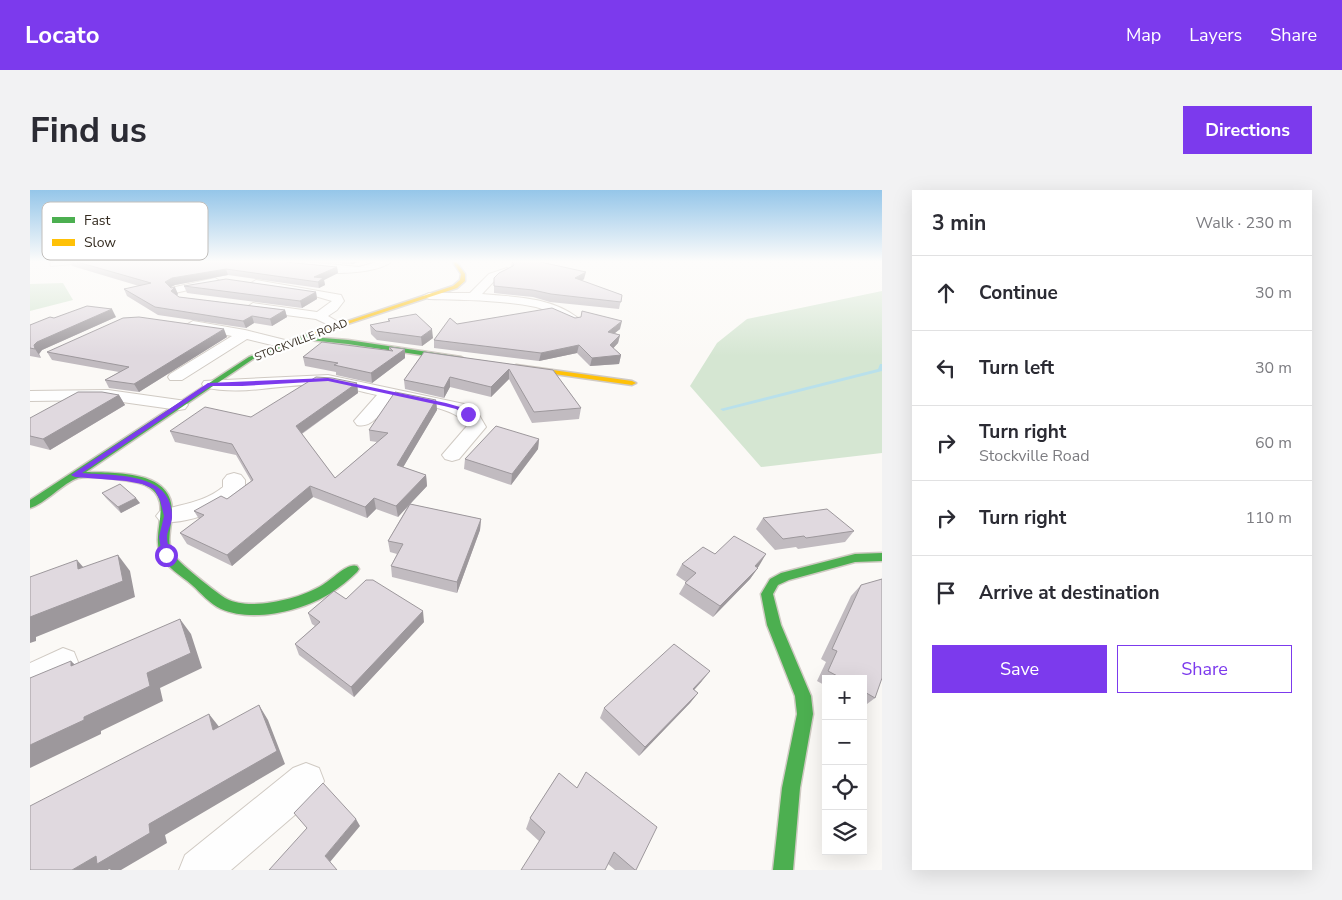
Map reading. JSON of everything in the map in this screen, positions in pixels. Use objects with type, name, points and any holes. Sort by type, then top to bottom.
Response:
[{"type":"street","points":[[183,296],[192,293]]},
{"type":"street","points":[[319,316],[333,307],[338,300],[338,297],[320,293]]},
{"type":"street","name":"STOCKVILLE ROAD","points":[[30,505],[251,358],[290,341],[336,325],[440,293]]},
{"type":"street","points":[[473,297],[478,293]]},
{"type":"street","points":[[429,296],[473,297],[540,305],[564,313],[573,321]]},
{"type":"street","points":[[241,306],[319,316],[336,325]]},
{"type":"street","points":[[183,324],[290,341],[348,342],[471,360]]},
{"type":"street","points":[[176,378],[245,334]]},
{"type":"street","points":[[508,366],[632,383]]},
{"type":"street","points":[[210,384],[242,385],[319,379],[390,392],[458,408],[474,419],[477,427],[452,455]]},
{"type":"street","points":[[363,421],[390,392]]},
{"type":"street","points":[[38,402],[108,395],[180,405]]},
{"type":"street","points":[[75,475],[126,479],[149,484],[161,493],[168,516],[163,537],[166,555],[205,590],[232,607],[244,609],[264,607],[304,599],[321,593],[352,569]]},
{"type":"street","points":[[168,516],[211,504],[227,496],[234,489],[234,480]]},
{"type":"street","points":[[783,870],[791,788],[805,714],[803,696],[774,625],[767,594],[774,582],[785,576],[855,558],[882,557]]},
{"type":"street","points":[[30,678],[63,662]]},
{"type":"street","points":[[200,870],[306,781]]},
{"type":"green space","points":[[30,293],[69,293],[73,300],[30,311]]},
{"type":"green space","points":[[874,293],[882,293],[882,453],[761,467],[690,386],[717,343],[747,319]]},
{"type":"building","points":[[130,293],[173,293],[179,297],[285,310],[270,319],[252,316],[243,321],[155,307]]},
{"type":"building","points":[[236,293],[315,293],[300,301]]},
{"type":"building","points":[[545,293],[616,293],[622,295],[621,302]]},
{"type":"building","points":[[87,306],[112,309],[37,342],[34,345],[35,349],[30,348],[30,325]]},
{"type":"building","points":[[552,308],[575,318],[581,317],[582,311],[622,321],[608,332],[620,335],[610,345],[621,355],[592,358],[579,345],[541,353],[434,340],[450,318],[457,324]]},
{"type":"building","points":[[416,314],[432,329],[421,337],[376,331],[370,325],[390,321],[388,319]]},
{"type":"building","points":[[139,317],[224,329],[134,384],[105,380],[129,367],[47,352],[123,318]]},
{"type":"building","points":[[322,342],[393,351],[389,347],[405,349],[371,373],[334,365],[338,363],[303,357]]},
{"type":"building","points":[[424,352],[553,370],[581,408],[534,412],[509,369],[491,387],[450,377],[444,388],[404,380]]},
{"type":"building","points":[[316,377],[357,383],[296,426],[335,478],[388,433],[369,430],[395,392],[436,400],[397,465],[426,475],[396,506],[374,498],[365,507],[310,486],[227,555],[180,533],[204,515],[194,511],[221,496],[227,499],[253,480],[232,444],[170,431],[205,407],[251,417]]},
{"type":"building","points":[[78,392],[102,392],[119,395],[43,439],[30,436],[30,418]]},
{"type":"building","points":[[496,426],[539,439],[512,474],[465,459]]},
{"type":"building","points":[[120,484],[136,498],[118,507],[102,493]]},
{"type":"building","points":[[410,504],[481,519],[457,582],[391,566],[403,544],[388,541]]},
{"type":"building","points":[[827,509],[854,531],[806,538],[804,536],[783,539],[763,518]]},
{"type":"building","points":[[734,536],[766,554],[755,566],[758,568],[720,606],[685,583],[696,573],[682,564],[703,547],[715,554]]},
{"type":"building","points":[[118,555],[123,581],[30,617],[30,577],[77,560],[78,569]]},
{"type":"building","points":[[882,579],[882,678],[875,698],[867,693],[867,675],[836,675],[828,671],[837,651],[832,649],[861,585]]},
{"type":"building","points":[[366,580],[373,580],[423,611],[351,687],[295,644],[320,622],[308,613],[334,591],[346,599]]},
{"type":"building","points":[[180,619],[191,653],[147,673],[150,686],[30,745],[30,678],[71,661],[71,666]]},
{"type":"building","points":[[674,644],[710,671],[693,689],[698,693],[645,747],[604,708]]},
{"type":"building","points":[[259,705],[277,751],[149,824],[150,833],[97,864],[96,856],[72,870],[30,870],[30,806],[209,714],[213,730]]},
{"type":"building","points":[[586,772],[657,827],[636,870],[614,852],[605,870],[521,870],[545,832],[530,818],[559,773],[577,788]]},
{"type":"building","points":[[323,783],[356,819],[325,856],[337,870],[269,870],[307,828],[294,813]]},
{"type":"waterway","points":[[723,409],[880,370],[882,365]]},
{"type":"traffic: fast","points":[[30,505],[251,358],[312,334]]},
{"type":"traffic: fast","points":[[311,339],[348,342],[461,359]]},
{"type":"traffic: fast","points":[[75,475],[129,478],[149,483],[157,488],[166,502],[164,545],[168,557],[213,597],[226,605],[248,609],[288,604],[326,590],[353,569]]},
{"type":"traffic: fast","points":[[783,870],[791,788],[805,714],[803,696],[774,625],[767,594],[774,582],[785,576],[855,558],[882,557]]},
{"type":"traffic: slow","points":[[312,334],[438,293]]},
{"type":"traffic: slow","points":[[519,367],[632,383]]},
{"type":"route","points":[[166,555],[163,537],[168,516],[164,500],[156,488],[143,482],[126,479],[75,475],[210,384],[242,385],[311,379],[328,380],[458,408],[468,414]]}]
